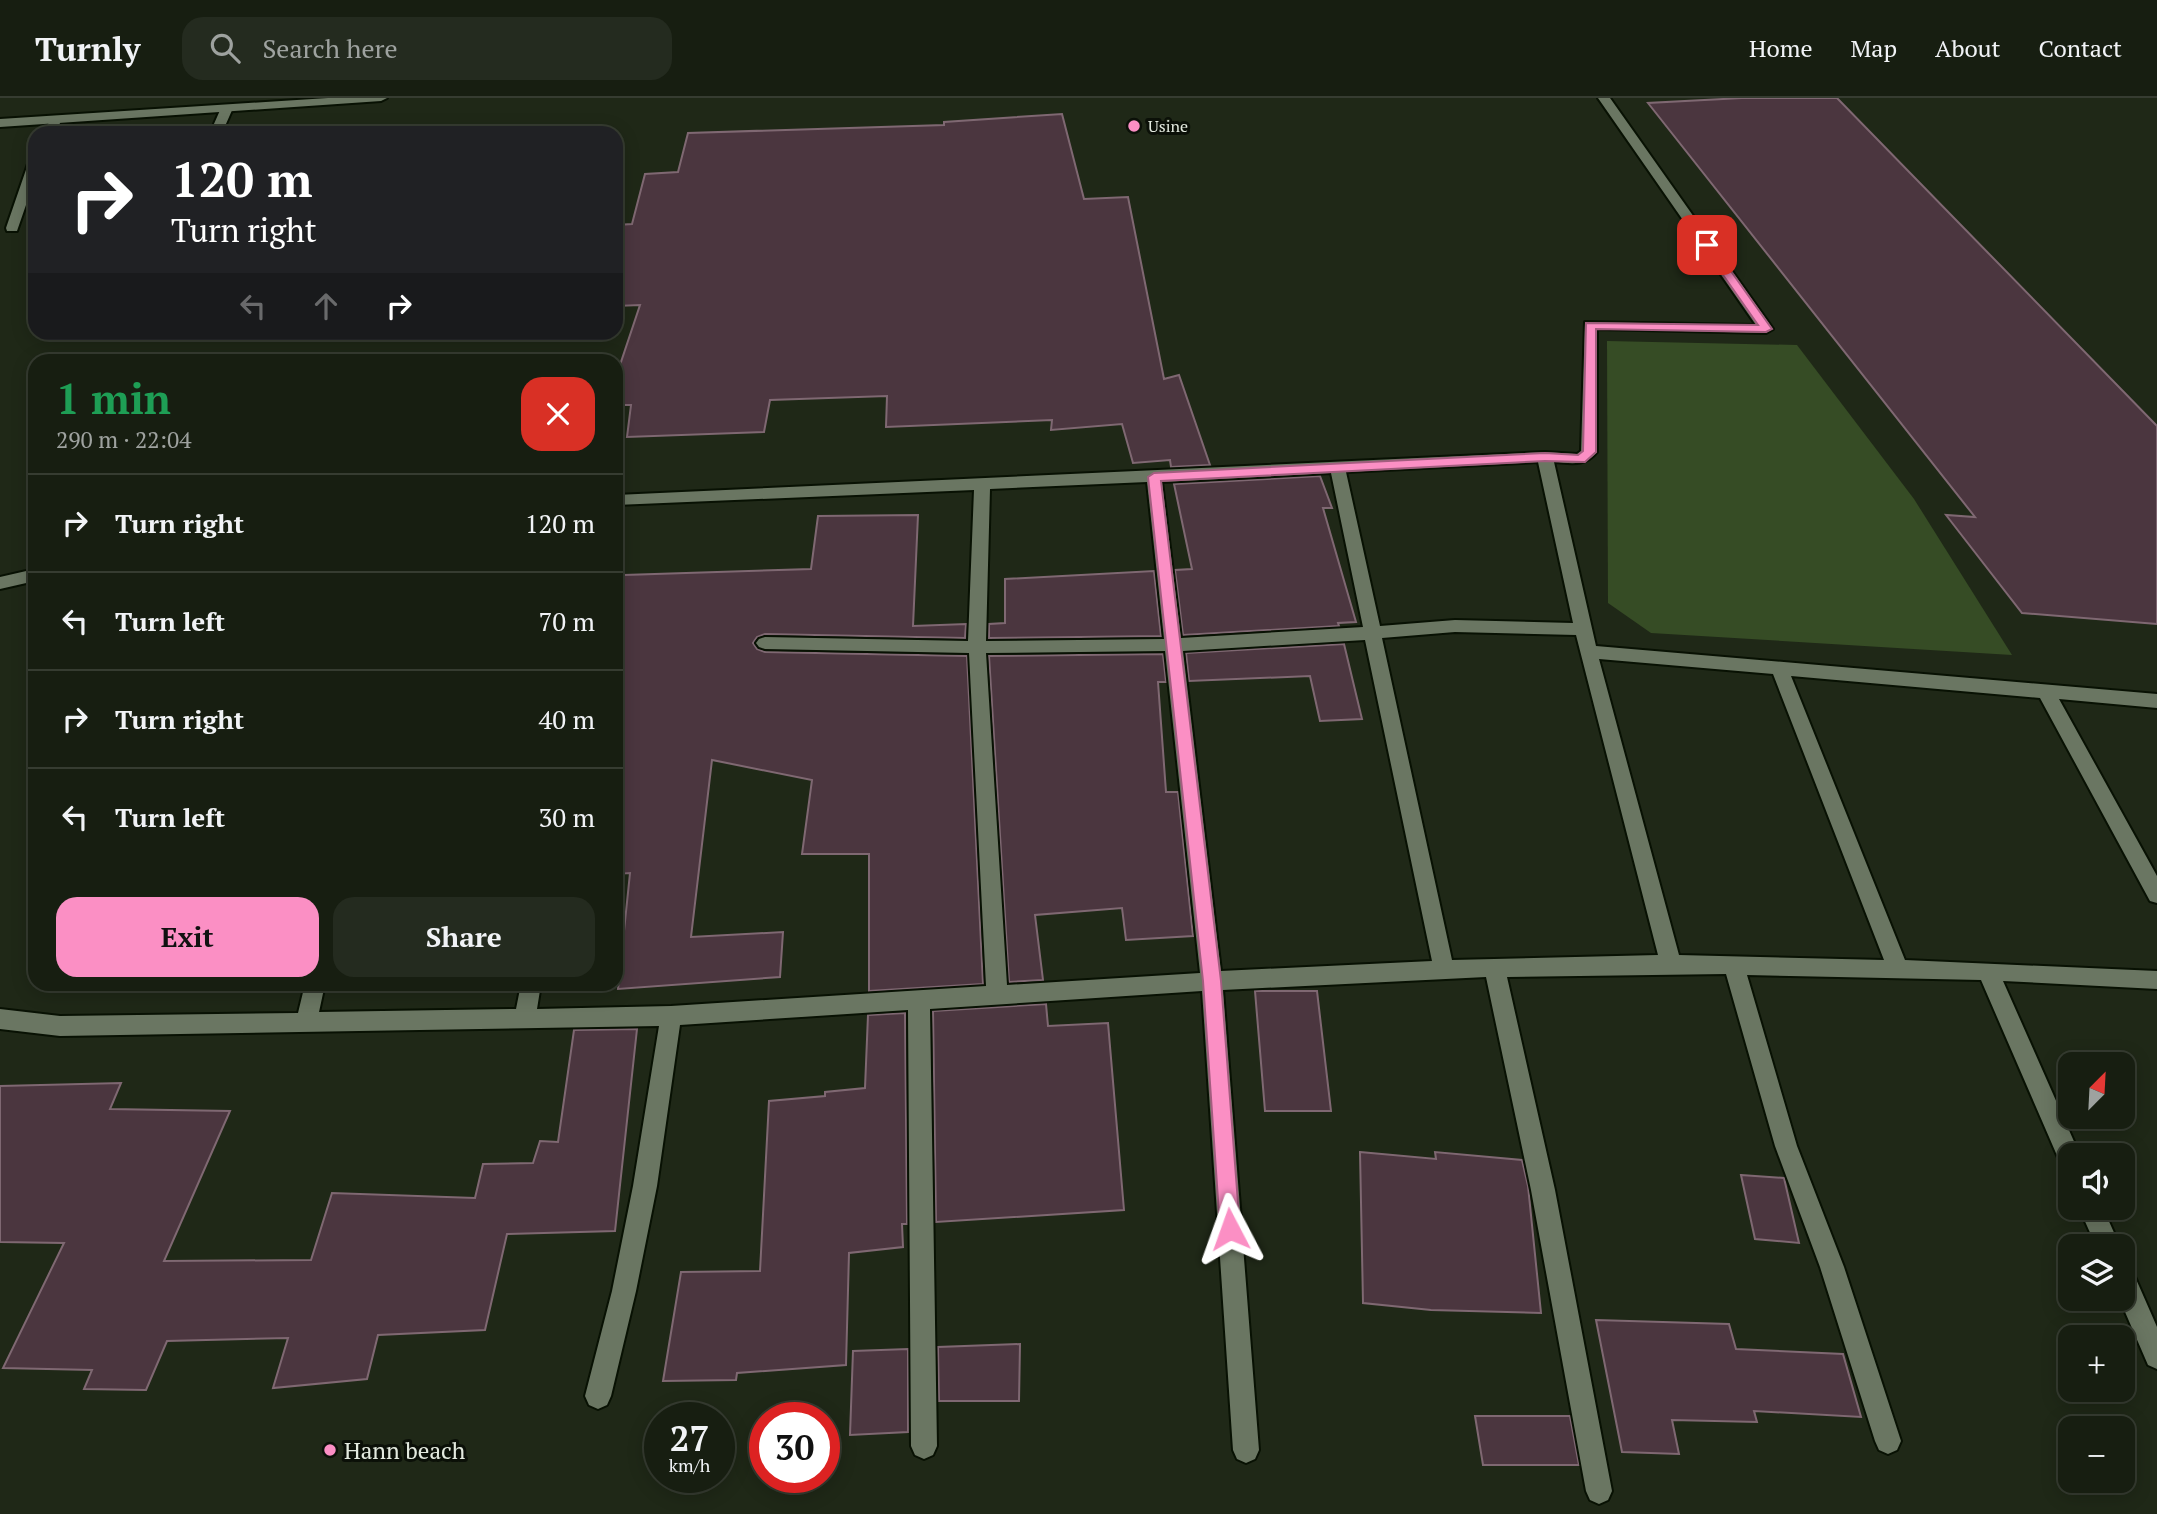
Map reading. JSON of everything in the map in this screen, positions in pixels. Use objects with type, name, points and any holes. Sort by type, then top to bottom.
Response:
[{"type":"street","points":[[0,122],[380,98]]},
{"type":"street","points":[[623,505],[1337,466],[1545,457],[1581,460],[1590,452],[1590,325],[1766,329],[1604,98]]},
{"type":"street","points":[[219,126],[227,108]]},
{"type":"street","points":[[52,126],[56,119]]},
{"type":"street","points":[[12,229],[28,182]]},
{"type":"street","points":[[1545,457],[1588,652],[1671,964]]},
{"type":"street","points":[[1337,466],[1444,969]]},
{"type":"street","points":[[1154,477],[1212,981],[1246,1450]]},
{"type":"street","points":[[982,485],[977,647],[997,993]]},
{"type":"street","points":[[0,583],[28,577]]},
{"type":"street","points":[[765,643],[977,647],[1173,645],[1373,634],[1455,626],[1583,629]]},
{"type":"street","points":[[1588,652],[2157,701]]},
{"type":"street","points":[[1779,668],[1898,968]]},
{"type":"street","points":[[2046,692],[2157,895]]},
{"type":"street","points":[[0,1018],[60,1026],[671,1016],[1212,981],[1444,969],[1496,970],[1671,964],[1898,968],[2157,980]]},
{"type":"street","points":[[1734,967],[1786,1146],[1832,1266],[1888,1441]]},
{"type":"street","points":[[1496,970],[1544,1190],[1599,1491]]},
{"type":"street","points":[[1988,971],[2063,1143]]},
{"type":"street","points":[[306,1020],[313,991]]},
{"type":"street","points":[[524,1017],[530,991]]},
{"type":"street","points":[[919,998],[925,1446]]},
{"type":"street","points":[[598,1396],[624,1291],[645,1186],[671,1016]]},
{"type":"street","points":[[2135,1306],[2157,1356]]},
{"type":"green space","points":[[1607,341],[1797,345],[1914,499],[2012,655],[1651,633],[1608,603]]},
{"type":"building","points":[[1742,98],[1837,98],[2157,426],[2157,624],[2022,613],[1946,515],[1975,517],[1648,103]]},
{"type":"building","points":[[1062,114],[1084,199],[1128,197],[1164,379],[1179,375],[1210,465],[1171,467],[1170,460],[1133,463],[1122,424],[1051,430],[1052,420],[886,427],[887,396],[770,400],[764,432],[627,437],[631,405],[623,405],[623,356],[640,305],[623,306],[623,225],[632,224],[645,174],[678,172],[688,133],[944,125],[944,122]]},
{"type":"building","points":[[1320,476],[1332,508],[1323,508],[1356,622],[1338,623],[1339,626],[1183,635],[1175,570],[1192,569],[1174,484]]},
{"type":"building","points":[[918,515],[913,626],[966,624],[965,638],[765,634],[757,637],[753,643],[757,649],[765,652],[967,656],[983,984],[869,991],[869,854],[802,854],[812,780],[712,760],[691,937],[783,932],[780,977],[623,989],[623,941],[630,873],[623,874],[624,575],[811,569],[818,516]]},
{"type":"building","points":[[1154,571],[1161,636],[989,638],[989,624],[1005,623],[1005,579]]},
{"type":"building","points":[[1344,644],[1362,719],[1320,721],[1310,676],[1189,681],[1186,653]]},
{"type":"building","points":[[1163,654],[1166,682],[1158,682],[1166,792],[1178,792],[1193,936],[1126,940],[1122,908],[1035,915],[1043,980],[1009,982],[989,656]]},
{"type":"building","points":[[1255,991],[1317,991],[1331,1111],[1265,1111]]},
{"type":"building","points":[[1046,1004],[1048,1026],[1108,1023],[1124,1210],[936,1222],[933,1011]]},
{"type":"building","points":[[905,1013],[907,1224],[902,1224],[903,1247],[849,1253],[846,1365],[737,1373],[736,1380],[663,1381],[681,1272],[760,1271],[769,1101],[825,1096],[825,1092],[865,1088],[868,1015]]},
{"type":"building","points":[[637,1029],[615,1231],[507,1234],[485,1330],[378,1335],[367,1379],[273,1388],[288,1338],[167,1341],[146,1390],[84,1389],[92,1370],[3,1368],[64,1243],[0,1242],[0,1086],[121,1083],[110,1109],[230,1111],[164,1261],[311,1260],[332,1193],[475,1198],[483,1164],[533,1163],[540,1141],[558,1142],[574,1030]]},
{"type":"building","points":[[1360,1152],[1436,1159],[1435,1152],[1522,1160],[1528,1186],[1541,1313],[1431,1310],[1363,1303]]},
{"type":"building","points":[[1741,1175],[1784,1178],[1799,1243],[1755,1239]]},
{"type":"building","points":[[1596,1320],[1729,1324],[1736,1349],[1843,1354],[1861,1417],[1754,1411],[1757,1422],[1672,1420],[1679,1454],[1622,1452]]},
{"type":"building","points":[[1020,1344],[1019,1401],[939,1401],[938,1347]]},
{"type":"building","points":[[908,1349],[908,1432],[850,1435],[853,1351]]},
{"type":"building","points":[[1475,1416],[1570,1416],[1579,1465],[1483,1465]]},
{"type":"place","name":"Usine","points":[[1134,126]]},
{"type":"place","name":"Hann beach","points":[[330,1450]]},
{"type":"route","points":[[1230,1229],[1212,981],[1154,477],[1545,457],[1581,460],[1590,452],[1590,325],[1766,329],[1707,245]]}]
